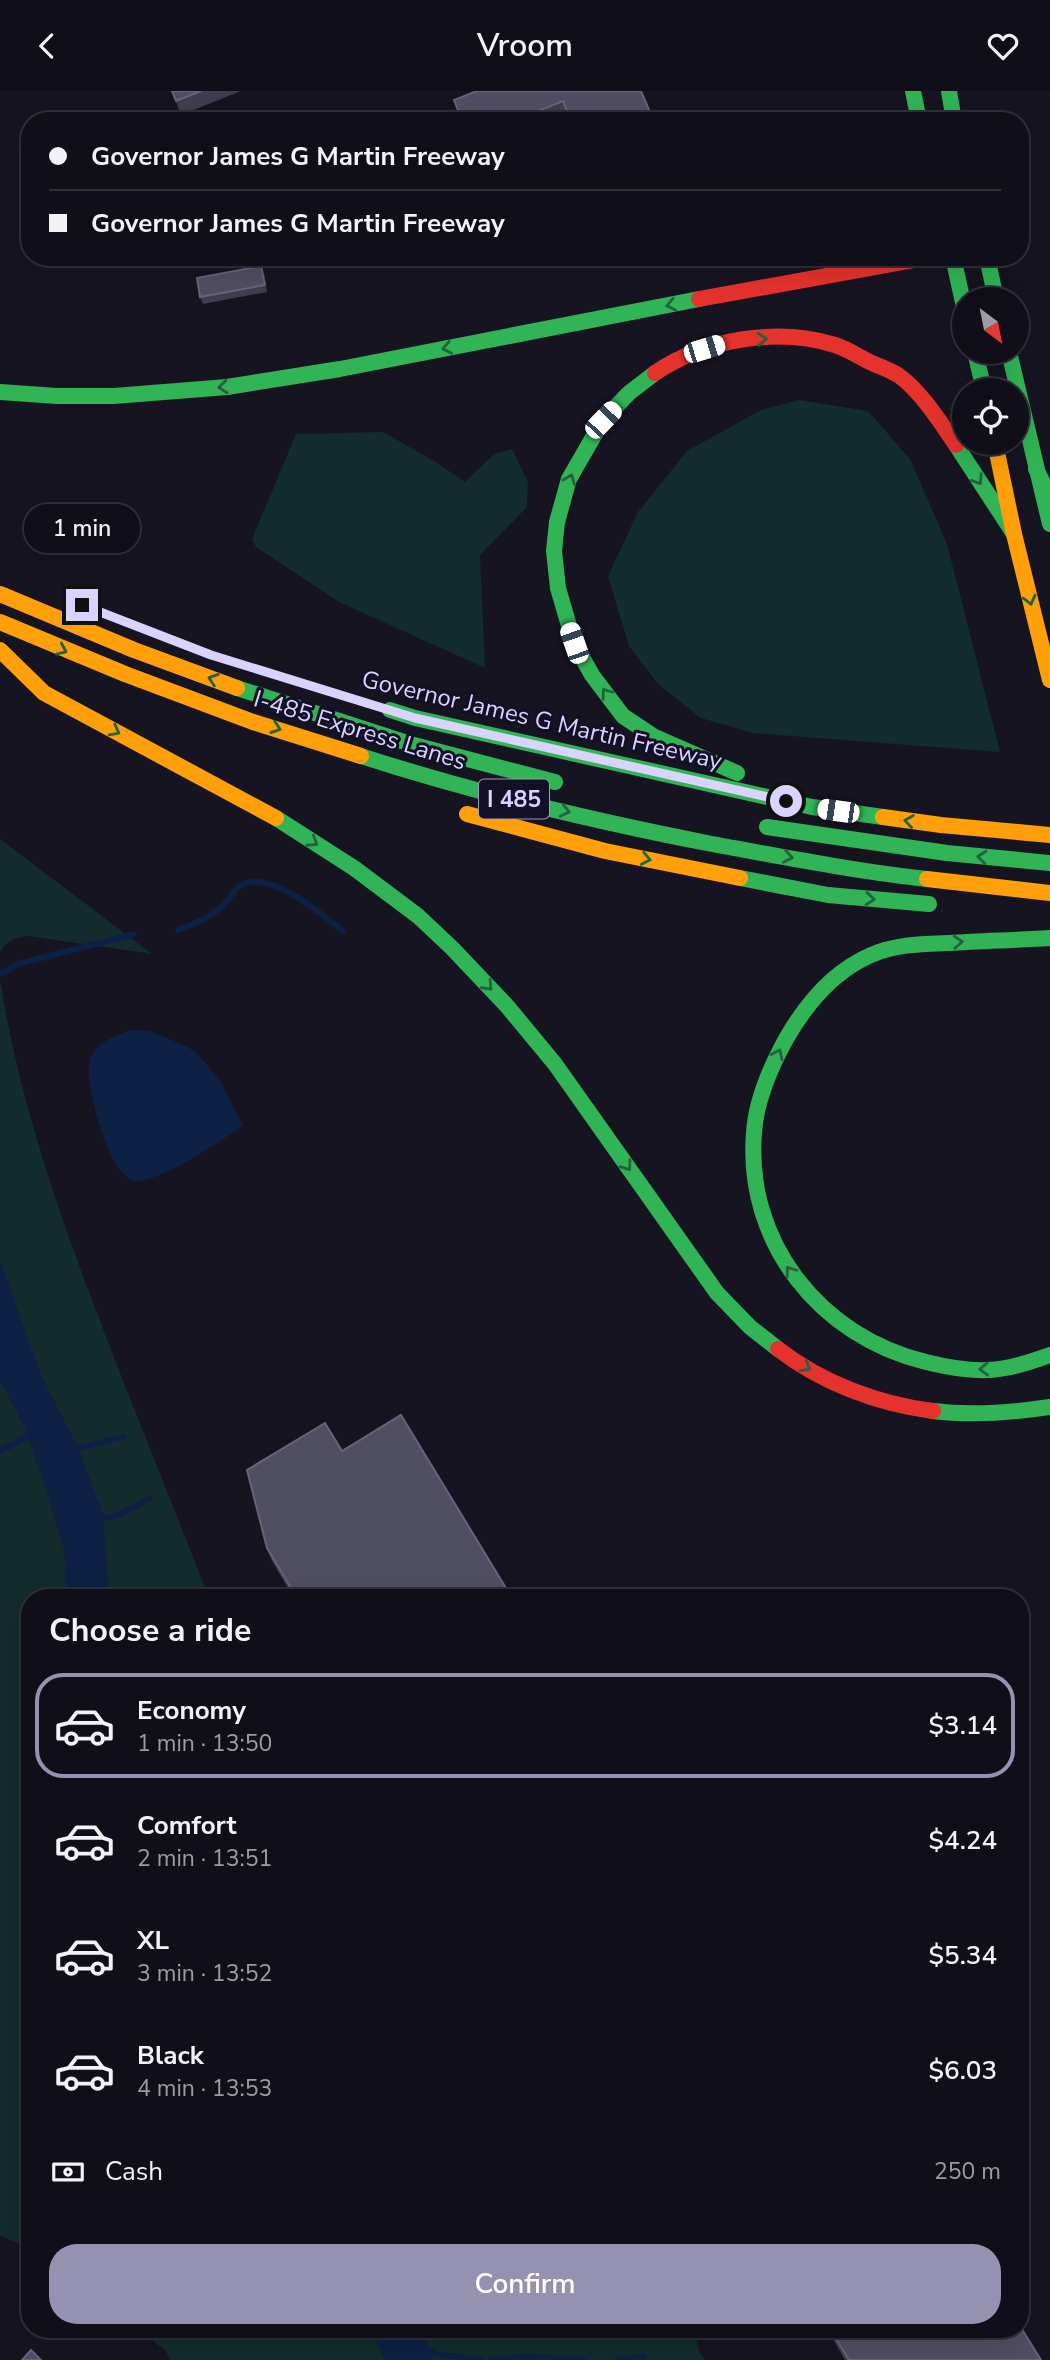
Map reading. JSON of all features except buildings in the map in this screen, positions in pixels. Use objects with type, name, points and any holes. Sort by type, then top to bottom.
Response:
[{"type":"main road","points":[[913,91],[917,112]]},
{"type":"main road","points":[[948,91],[952,112]]},
{"type":"main road","points":[[830,274],[841,266]]},
{"type":"main road","points":[[0,392],[69,396],[156,394],[277,381],[878,266]]},
{"type":"main road","points":[[955,266],[960,287]]},
{"type":"main road","points":[[989,266],[993,287]]},
{"type":"main road","points":[[812,807],[653,736],[623,716],[574,643],[558,587],[554,551],[557,522],[569,479],[603,420],[629,393],[658,371],[690,353],[758,338],[791,337],[836,345],[900,376],[934,412],[1014,534]]},
{"type":"main road","points":[[1012,364],[1050,524]]},
{"type":"main road","points":[[998,455],[1050,680]]},
{"type":"main road","points":[[1036,469],[1050,497]]},
{"type":"main road","name":"I-485 Express Lanes","points":[[0,594],[230,684],[439,752],[567,785]]},
{"type":"main road","name":"I-485 Express Lanes","points":[[0,622],[79,657],[190,699],[382,764],[482,792],[665,834],[846,868],[1050,893]]},
{"type":"main road","points":[[0,649],[38,663]]},
{"type":"main road","points":[[0,649],[44,693],[275,818],[354,869],[418,916],[507,1006],[555,1064],[716,1293],[735,1315],[765,1341],[834,1384],[906,1408],[961,1415],[996,1416],[1050,1407]]},
{"type":"main road","name":"Governor James G Martin Freeway","points":[[377,706],[415,718],[812,807],[941,825],[1050,835]]},
{"type":"main road","name":"I 485","points":[[449,809],[605,851],[802,890],[828,895],[939,905]]},
{"type":"main road","points":[[749,824],[947,853],[1050,863]]},
{"type":"main road","points":[[1050,938],[892,948],[853,966],[829,983],[794,1022],[766,1081],[758,1108],[753,1143],[756,1177],[770,1235],[785,1265],[813,1301],[843,1327],[887,1352],[915,1362],[955,1368],[988,1370],[1027,1363],[1050,1355]]},
{"type":"green space","points":[[799,400],[868,411],[910,459],[947,544],[1000,752],[753,733],[701,718],[658,684],[629,646],[608,576],[638,512],[687,451],[761,410]]},
{"type":"green space","points":[[383,432],[465,482],[494,454],[512,449],[528,482],[527,507],[480,555],[485,668],[339,602],[256,547],[252,539],[296,434]]},
{"type":"green space","points":[[0,839],[152,954],[28,936],[12,940],[0,952]]},
{"type":"green space","points":[[0,979],[20,1076],[47,1172],[115,1360],[205,1589],[21,1589],[21,2244],[0,2236]]},
{"type":"green space","points":[[149,2338],[696,2338],[699,2351],[705,2360],[170,2360],[166,2351]]},
{"type":"water","points":[[132,1030],[150,1031],[198,1054],[220,1081],[243,1126],[174,1168],[146,1180],[133,1182],[110,1153],[95,1109],[89,1078],[89,1066],[94,1051],[115,1036]]},
{"type":"water","points":[[0,1260],[40,1373],[78,1448],[103,1514],[108,1589],[66,1589],[64,1549],[48,1497],[24,1426],[0,1380]]},
{"type":"water","points":[[375,2338],[425,2338],[432,2360],[384,2360]]},
{"type":"waterway","points":[[178,930],[211,915],[239,887],[250,882],[278,887],[308,904],[343,931]]},
{"type":"waterway","points":[[0,973],[18,964],[134,934]]},
{"type":"waterway","points":[[0,1451],[27,1437],[31,1432]]},
{"type":"waterway","points":[[71,1447],[78,1448],[124,1437]]},
{"type":"waterway","points":[[97,1518],[117,1515],[150,1498]]},
{"type":"waterway","points":[[425,2348],[436,2354],[481,2360]]},
{"type":"waterway","points":[[491,2360],[528,2357],[583,2360]]},
{"type":"waterway","points":[[618,2360],[644,2357]]},
{"type":"traffic: fast","points":[[913,91],[917,112]]},
{"type":"traffic: fast","points":[[949,91],[952,112]]},
{"type":"traffic: fast","points":[[955,266],[960,287]]},
{"type":"traffic: fast","points":[[989,266],[993,287]]},
{"type":"traffic: fast","points":[[0,392],[114,396],[227,387],[340,369],[699,299]]},
{"type":"traffic: fast","points":[[978,364],[981,378]]},
{"type":"traffic: fast","points":[[1012,364],[1050,524]]},
{"type":"traffic: fast","points":[[655,373],[629,393],[603,420],[569,479],[557,522],[554,551],[558,588],[574,643],[592,675],[623,716],[653,736],[737,773]]},
{"type":"traffic: fast","points":[[963,455],[1014,534]]},
{"type":"traffic: fast","points":[[1036,469],[1050,497]]},
{"type":"traffic: fast","points":[[237,688],[414,745],[555,782]]},
{"type":"traffic: fast","points":[[390,710],[415,718],[812,807],[883,817]]},
{"type":"traffic: fast","points":[[361,756],[491,794],[623,826],[792,859],[927,879]]},
{"type":"traffic: fast","points":[[276,818],[354,868],[418,916],[507,1006],[555,1064],[717,1293],[750,1327],[778,1349]]},
{"type":"traffic: fast","points":[[767,827],[947,853],[1050,863]]},
{"type":"traffic: fast","points":[[740,878],[828,895],[929,904]]},
{"type":"traffic: fast","points":[[1050,938],[900,947],[880,951],[845,970],[812,1001],[786,1039],[765,1085],[754,1133],[754,1173],[762,1212],[777,1247],[797,1279],[823,1308],[854,1331],[888,1349],[949,1367],[988,1370],[1027,1363],[1050,1355]]},
{"type":"traffic: fast","points":[[933,1411],[992,1413],[1050,1407]]},
{"type":"traffic: slow","points":[[998,455],[1050,680]]},
{"type":"traffic: slow","points":[[0,594],[134,650],[237,688]]},
{"type":"traffic: slow","points":[[0,622],[125,674],[253,722],[361,756]]},
{"type":"traffic: slow","points":[[0,650],[44,693],[276,818]]},
{"type":"traffic: slow","points":[[467,814],[605,851],[740,878]]},
{"type":"traffic: slow","points":[[883,817],[1050,835]]},
{"type":"traffic: slow","points":[[927,879],[1050,893]]},
{"type":"traffic: jam","points":[[699,299],[881,266]]},
{"type":"traffic: jam","points":[[655,373],[696,352],[742,339],[789,337],[813,340],[840,347],[898,375],[922,398],[952,439]]},
{"type":"traffic: jam","points":[[778,1349],[813,1372],[851,1390],[892,1403],[933,1411]]},
{"type":"route","points":[[82,605],[211,655],[415,718],[786,801]]}]
